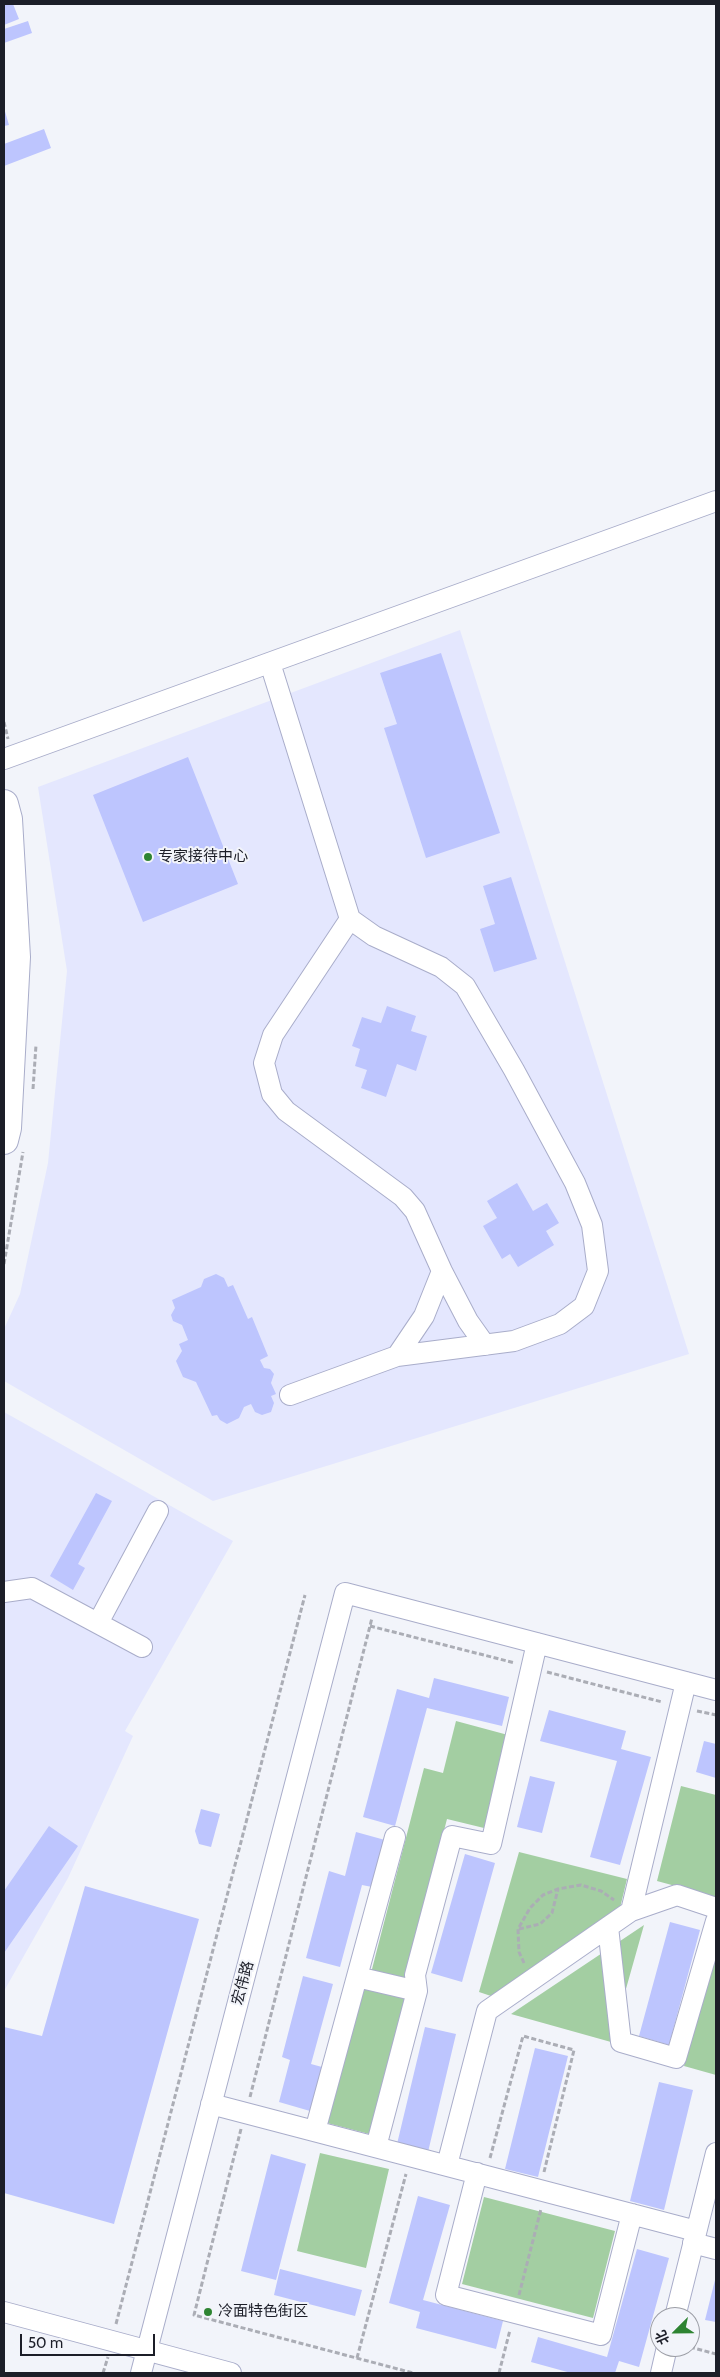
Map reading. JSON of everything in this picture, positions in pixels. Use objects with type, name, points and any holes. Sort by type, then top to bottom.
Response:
[{"type":"highway","points":[[4,1140],[16,957],[5,814]]},
{"type":"street","points":[[4,759],[716,501]]},
{"type":"street","points":[[270,663],[350,919],[374,936],[441,967],[465,986],[575,1183],[592,1225],[598,1271],[584,1306],[560,1324],[514,1341],[397,1356],[290,1395]]},
{"type":"street","points":[[350,919],[273,1035],[264,1063],[272,1094],[286,1111],[403,1198],[415,1211],[442,1272],[468,1321],[485,1344]]},
{"type":"street","points":[[397,1356],[424,1316],[442,1272]]},
{"type":"street","points":[[98,1623],[158,1511]]},
{"type":"street","points":[[4,1592],[32,1588],[142,1647]]},
{"type":"street","name":"宏伟路","points":[[140,2373],[345,1593],[377,1601]]},
{"type":"street","points":[[377,1601],[716,1690]]},
{"type":"street","points":[[376,2147],[417,1991],[415,1975],[452,1836],[491,1844],[537,1643]]},
{"type":"street","points":[[631,1911],[686,1682]]},
{"type":"street","points":[[315,2131],[395,1837]]},
{"type":"street","points":[[447,2165],[486,2011],[631,1911],[677,1895],[716,1908]]},
{"type":"street","points":[[608,1927],[621,2042],[676,2058],[716,1921]]},
{"type":"street","points":[[357,1977],[417,1991]]},
{"type":"street","points":[[211,2104],[632,2214],[695,2237],[716,2249]]},
{"type":"street","points":[[678,2307],[716,2153]]},
{"type":"street","points":[[481,2175],[446,2295],[601,2336],[632,2214]]},
{"type":"street","points":[[4,2312],[231,2373]]},
{"type":"street","points":[[661,2373],[665,2357]]},
{"type":"path","points":[[104,2373],[304,1595]]},
{"type":"path","points":[[377,1601],[194,2315],[413,2373]]},
{"type":"path","points":[[532,1980],[519,1952],[518,1930],[530,1908],[543,1895],[558,1889],[581,1885],[602,1891],[631,1911]]},
{"type":"path","points":[[518,1930],[540,1924],[552,1913],[558,1889]]},
{"type":"path","points":[[481,2175],[523,2036],[574,2050],[519,2297]]},
{"type":"path","points":[[357,2358],[410,2156]]},
{"type":"path","points":[[499,2373],[512,2326]]},
{"type":"path","points":[[700,2350],[716,2354]]},
{"type":"shaded area","points":[[460,630],[689,1354],[213,1501],[4,1381],[4,1329],[20,1294],[48,1163],[67,971],[38,787]]},
{"type":"shaded area","points":[[4,1412],[233,1541],[125,1731],[133,1736],[68,1878],[4,1991]]},
{"type":"green space","points":[[456,1721],[508,1735],[484,1828],[447,1819],[405,1982],[371,1973],[424,1768],[443,1773]]},
{"type":"green space","points":[[681,1786],[716,1795],[716,1897],[657,1881]]},
{"type":"green space","points":[[519,1852],[627,1879],[620,1908],[491,1996],[479,1992]]},
{"type":"green space","points":[[644,1925],[611,2042],[511,2014]]},
{"type":"green space","points":[[716,1955],[716,2075],[684,2066]]},
{"type":"green space","points":[[362,1986],[408,1998],[373,2135],[327,2123]]},
{"type":"green space","points":[[320,2153],[389,2169],[366,2268],[297,2251]]},
{"type":"green space","points":[[484,2197],[615,2231],[593,2318],[462,2284]]},
{"type":"building","points":[[4,4],[13,4],[19,19],[4,25]]},
{"type":"building","points":[[28,21],[32,33],[4,43],[4,29]]},
{"type":"building","points":[[4,108],[9,125],[4,126]]},
{"type":"building","points":[[44,129],[51,148],[4,166],[4,144]]},
{"type":"building","points":[[441,653],[500,833],[426,858],[384,728],[397,724],[380,673]]},
{"type":"building","points":[[188,757],[238,884],[143,922],[93,795]]},
{"type":"building","points":[[511,877],[537,959],[494,972],[480,929],[495,924],[483,886]]},
{"type":"building","points":[[387,1006],[416,1016],[411,1031],[427,1036],[416,1071],[397,1064],[386,1097],[361,1088],[367,1070],[355,1066],[360,1049],[352,1046],[362,1017],[381,1023]]},
{"type":"building","points":[[517,1183],[533,1211],[547,1203],[559,1223],[546,1231],[554,1245],[518,1267],[510,1254],[502,1259],[483,1226],[497,1218],[487,1201]]},
{"type":"building","points":[[216,1274],[224,1278],[228,1287],[233,1285],[248,1319],[252,1317],[268,1356],[260,1360],[264,1368],[270,1369],[274,1374],[271,1383],[276,1394],[271,1396],[274,1403],[271,1412],[262,1415],[255,1412],[251,1404],[244,1407],[239,1418],[227,1424],[220,1420],[217,1415],[212,1416],[196,1382],[183,1377],[176,1361],[182,1351],[179,1344],[188,1340],[182,1325],[173,1321],[171,1315],[175,1308],[172,1300],[201,1287],[204,1279]]},
{"type":"building","points":[[96,1493],[112,1501],[78,1564],[85,1568],[73,1590],[50,1576]]},
{"type":"building","points":[[434,1678],[509,1697],[502,1726],[427,1708],[395,1826],[363,1817],[397,1689],[429,1698]]},
{"type":"building","points":[[549,1710],[626,1731],[621,1749],[651,1757],[620,1865],[590,1857],[617,1761],[540,1741]]},
{"type":"building","points":[[704,1741],[716,1744],[716,1778],[696,1772]]},
{"type":"building","points":[[530,1776],[555,1782],[542,1833],[517,1827]]},
{"type":"building","points":[[201,1809],[220,1814],[211,1847],[199,1844],[195,1831]]},
{"type":"building","points":[[49,1826],[78,1846],[4,1953],[4,1891]]},
{"type":"building","points":[[356,1832],[385,1840],[372,1887],[362,1885],[340,1967],[306,1958],[329,1871],[345,1876]]},
{"type":"building","points":[[465,1854],[495,1863],[462,1982],[431,1973]]},
{"type":"building","points":[[85,1886],[199,1919],[114,2224],[4,2193],[4,2027],[42,2036]]},
{"type":"building","points":[[670,1922],[700,1930],[669,2045],[639,2036]]},
{"type":"building","points":[[303,1976],[333,1984],[311,2064],[322,2067],[310,2111],[279,2102],[290,2060],[282,2057]]},
{"type":"building","points":[[425,2027],[456,2034],[428,2152],[397,2144]]},
{"type":"building","points":[[535,2048],[568,2056],[538,2177],[505,2169]]},
{"type":"building","points":[[659,2082],[693,2090],[664,2210],[630,2201]]},
{"type":"building","points":[[271,2154],[306,2164],[276,2280],[241,2271]]},
{"type":"building","points":[[418,2196],[450,2205],[423,2300],[503,2321],[496,2349],[416,2328],[420,2312],[389,2303]]},
{"type":"building","points":[[637,2249],[669,2258],[656,2307],[650,2307],[650,2327],[639,2367],[619,2361],[615,2373],[571,2373],[531,2362],[538,2337],[607,2357]]},
{"type":"building","points":[[280,2269],[362,2290],[355,2316],[274,2295]]},
{"type":"building","points":[[716,2281],[716,2322],[705,2320]]},
{"type":"place","name":"专家接待中心","points":[[148,857]]},
{"type":"place","name":"冷面特色街区","points":[[208,2312]]}]
